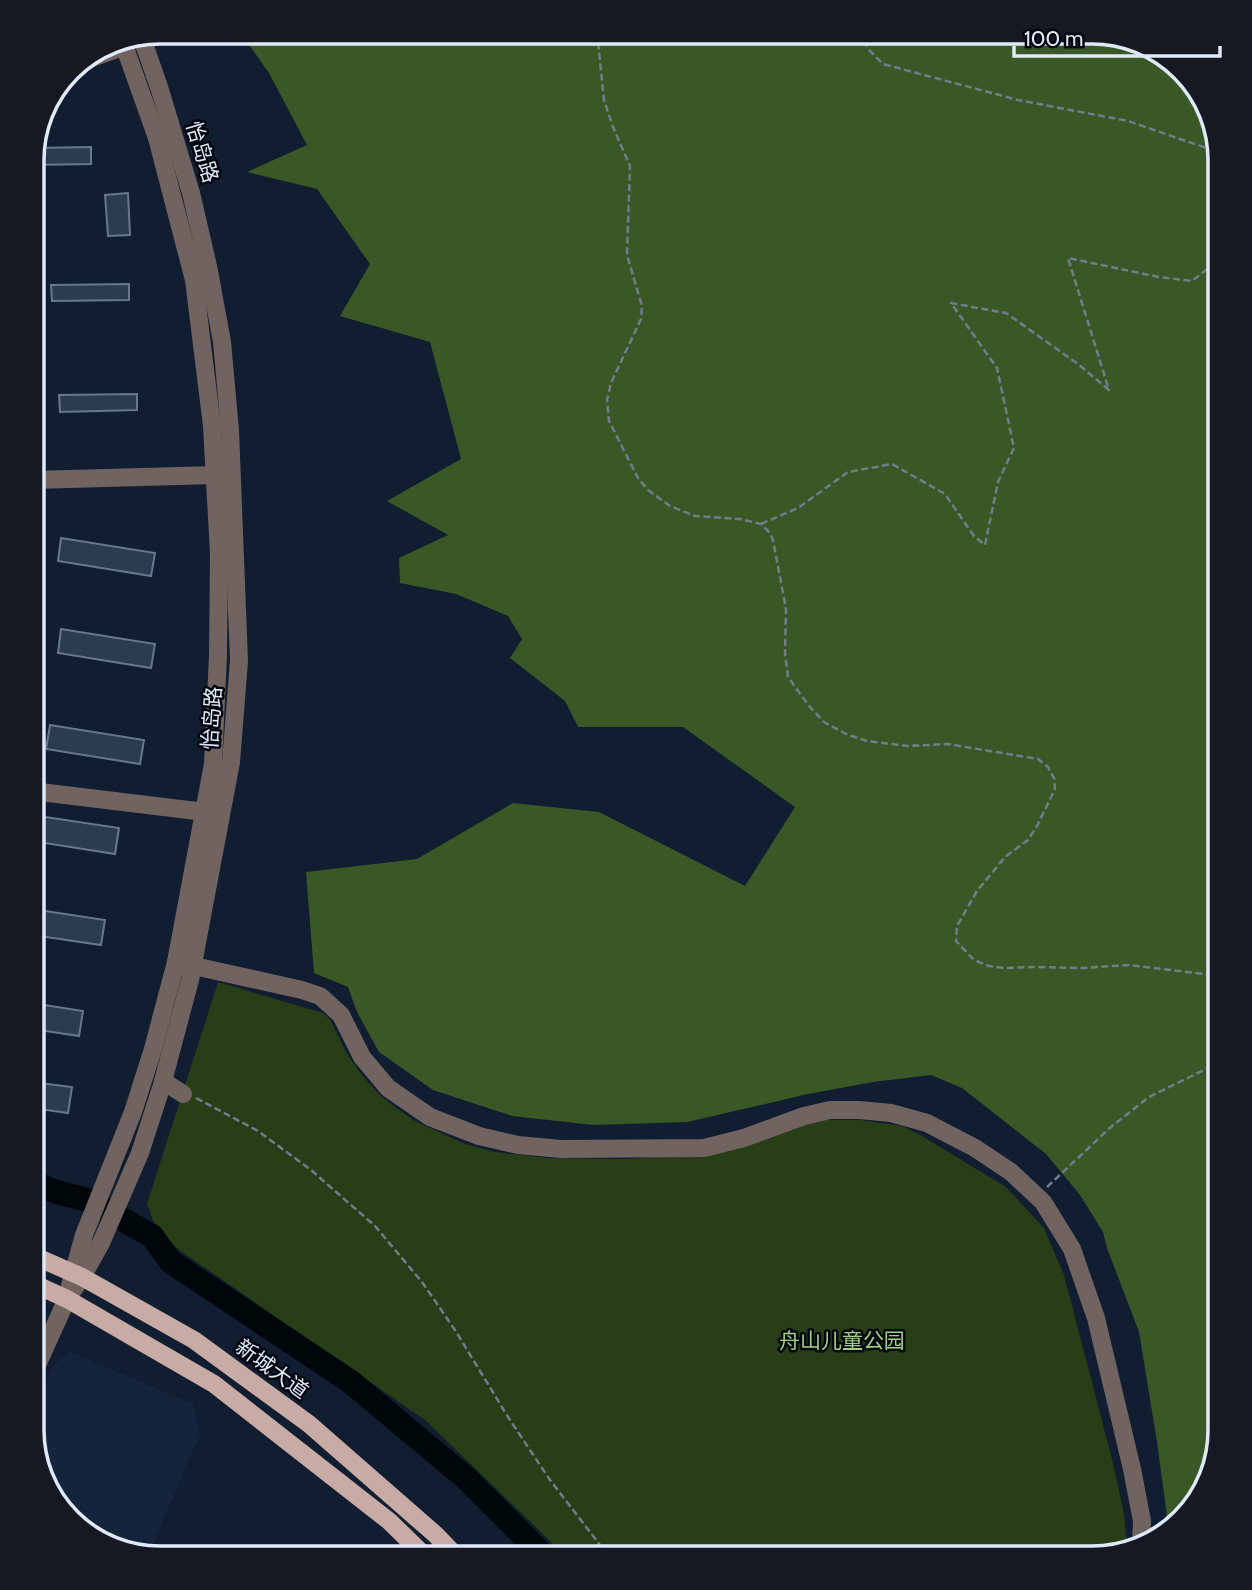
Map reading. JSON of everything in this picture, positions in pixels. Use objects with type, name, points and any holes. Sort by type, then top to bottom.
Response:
[{"type":"main road","name":"新城大道","points":[[44,1260],[77,1275],[194,1340],[309,1424],[446,1546]]},
{"type":"main road","points":[[44,1288],[214,1384],[389,1521],[414,1546]]},
{"type":"street","name":"怡岛路","points":[[44,1350],[77,1275],[101,1243],[140,1153],[163,1081],[185,964],[231,762],[239,661],[230,430],[222,342],[194,205],[145,45]]},
{"type":"street","points":[[77,1275],[84,1236],[134,1112],[153,1049],[185,964],[213,764],[218,655],[219,554],[212,426],[194,280],[158,138],[126,50]]},
{"type":"street","points":[[44,480],[215,475]]},
{"type":"street","points":[[44,792],[205,812]]},
{"type":"street","points":[[185,964],[320,996],[341,1015],[362,1057],[388,1088],[430,1117],[480,1136],[518,1145],[561,1149],[704,1148],[744,1138],[804,1116],[830,1110],[859,1110],[927,1123],[975,1148],[1011,1172],[1043,1202],[1072,1249],[1096,1318],[1132,1469],[1142,1521],[1141,1534]]},
{"type":"street","points":[[163,1081],[183,1094]]},
{"type":"path","points":[[598,44],[604,100],[630,166],[627,255],[642,306],[641,319],[607,400],[609,421],[638,478],[648,490],[670,506],[695,516],[740,519],[761,524],[769,532],[773,540],[786,609],[785,654],[788,677],[824,722],[867,741],[907,746],[948,744],[1038,759],[1048,767],[1054,778],[1055,789],[1037,826],[1028,840],[1005,857],[990,873],[957,926],[957,941],[974,960],[1005,968],[1129,965],[1208,975]]},
{"type":"path","points":[[866,44],[883,64],[1018,100],[1128,121],[1207,148]]},
{"type":"path","points":[[761,524],[798,508],[848,472],[892,464],[945,494],[974,536],[985,545],[998,482],[1014,448],[997,368],[951,303],[1006,313],[1078,364],[1109,390],[1068,258],[1159,278],[1192,281],[1208,268]]},
{"type":"path","points":[[1037,1196],[1112,1126],[1149,1097],[1208,1068]]},
{"type":"path","points":[[183,1094],[258,1132],[311,1170],[375,1226],[422,1282],[455,1329],[550,1480],[600,1546]]},
{"type":"shaded area","points":[[70,1352],[193,1404],[200,1434],[152,1545],[130,1542],[102,1531],[83,1517],[63,1494],[48,1460],[45,1445],[44,1385],[53,1365]]},
{"type":"green space","points":[[248,44],[1099,44],[1122,48],[1150,59],[1169,73],[1189,96],[1204,130],[1208,160],[1208,1430],[1204,1460],[1193,1488],[1167,1518],[1139,1332],[1103,1232],[1080,1195],[1046,1154],[962,1088],[931,1075],[873,1082],[687,1122],[593,1125],[512,1116],[433,1090],[379,1052],[357,1012],[348,987],[314,973],[306,872],[417,859],[513,803],[599,812],[745,886],[795,807],[683,727],[578,727],[565,701],[510,658],[522,639],[508,616],[456,594],[400,583],[399,558],[448,535],[387,501],[461,459],[430,342],[340,316],[370,264],[317,189],[247,172],[307,145],[269,73]]},
{"type":"green space","name":"舟山儿童公园","points":[[218,982],[323,1013],[330,1019],[347,1054],[362,1075],[392,1105],[415,1121],[465,1144],[495,1152],[549,1158],[625,1159],[704,1154],[815,1120],[861,1120],[902,1126],[1006,1187],[1044,1228],[1064,1275],[1113,1463],[1124,1513],[1126,1540],[1092,1546],[554,1546],[425,1420],[159,1236],[147,1204]]},
{"type":"building","points":[[91,147],[91,164],[44,165],[45,148]]},
{"type":"building","points":[[128,193],[130,235],[108,236],[105,195]]},
{"type":"building","points":[[129,284],[129,300],[52,301],[51,285]]},
{"type":"building","points":[[137,394],[137,410],[60,412],[59,395]]},
{"type":"building","points":[[61,538],[155,553],[151,576],[58,561]]},
{"type":"building","points":[[61,629],[155,644],[151,668],[58,653]]},
{"type":"building","points":[[50,725],[144,740],[140,764],[46,749]]},
{"type":"building","points":[[44,817],[119,828],[115,854],[44,843]]},
{"type":"building","points":[[44,911],[105,920],[101,945],[44,937]]},
{"type":"building","points":[[44,1005],[83,1011],[79,1036],[44,1031]]},
{"type":"building","points":[[44,1084],[72,1087],[68,1113],[44,1110]]},
{"type":"waterway","points":[[44,1187],[88,1200],[152,1236],[171,1262],[351,1382],[467,1479],[534,1546]]}]
